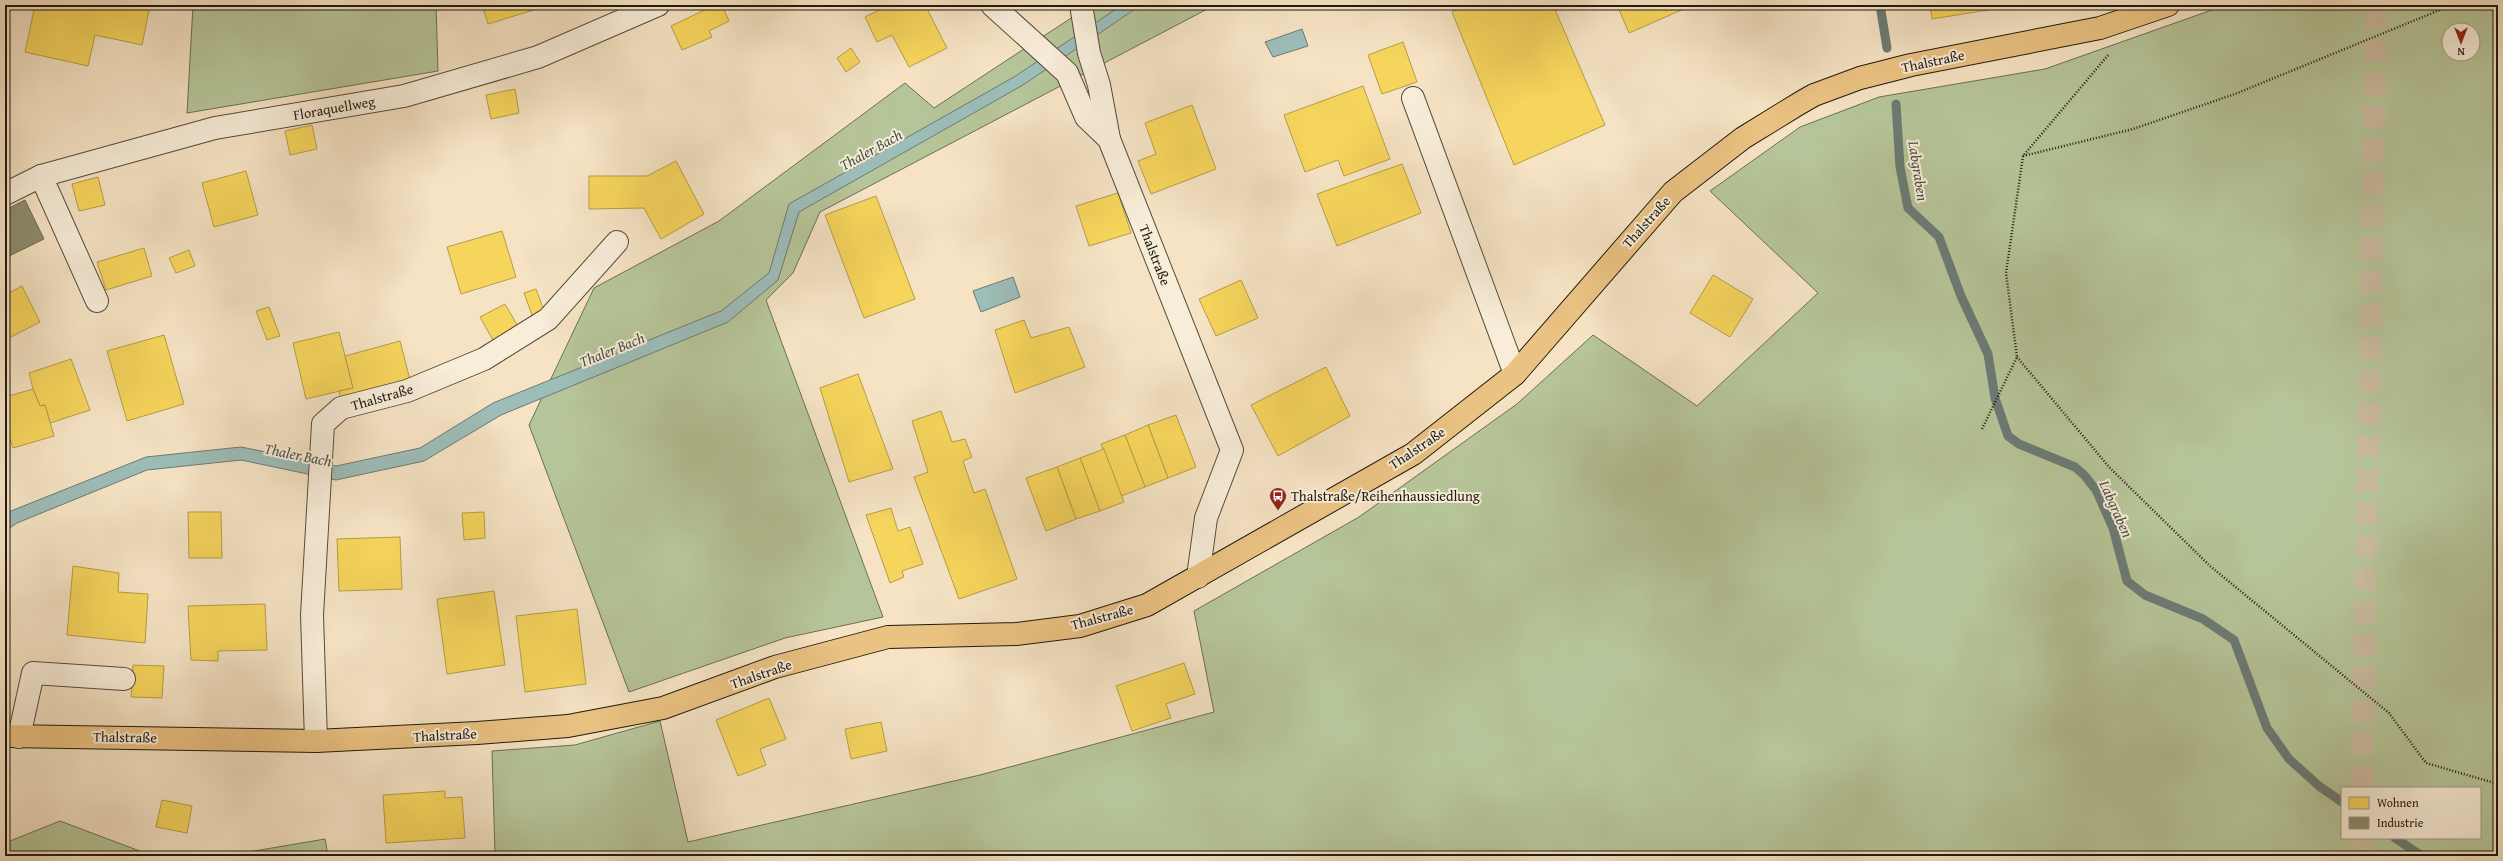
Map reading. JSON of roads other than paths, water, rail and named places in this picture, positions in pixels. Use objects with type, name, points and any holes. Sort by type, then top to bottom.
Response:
[{"type":"main road","name":"Thalstraße","points":[[12,736],[316,741],[477,733],[568,726],[663,708],[775,667],[888,637],[1016,634],[1080,626],[1147,605],[1413,454],[1515,374],[1673,192],[1743,138],[1814,95],[1860,78],[1911,65],[2100,28],[2168,5]]},
{"type":"street","name":"Floraquellweg","points":[[5,194],[41,176],[215,128],[404,96],[538,57],[658,5]]},
{"type":"street","name":"Thalstraße","points":[[992,5],[1033,40],[1067,73],[1086,117],[1109,139]]},
{"type":"street","name":"Thalstraße","points":[[1082,11],[1089,53],[1099,85],[1109,139],[1232,450],[1206,518],[1198,577]]},
{"type":"street","points":[[1076,94],[1099,85]]},
{"type":"street","points":[[1413,98],[1515,374]]},
{"type":"street","points":[[41,176],[97,301]]},
{"type":"street","name":"Thalstraße","points":[[316,741],[312,615],[320,499],[320,450],[323,424],[341,408],[407,391],[484,359],[548,319],[617,242]]},
{"type":"street","points":[[12,736],[33,673],[124,679]]},
{"type":"water","points":[[1122,5],[1141,5],[1023,85],[799,212],[778,280],[728,322],[501,415],[424,461],[336,480],[241,460],[147,470],[17,523],[5,531],[5,515],[11,511],[146,457],[241,447],[336,466],[420,448],[493,403],[721,311],[769,273],[789,204],[1014,77]]},
{"type":"water","points":[[1302,29],[1308,46],[1273,57],[1265,42]]},
{"type":"water","points":[[1013,277],[1020,297],[981,312],[973,291]]},
{"type":"waterway","name":"Labgraben","points":[[1880,5],[1887,48]]},
{"type":"waterway","name":"Labgraben","points":[[1896,104],[1900,167],[1908,208],[1939,237],[1961,296],[1988,354],[1995,398],[2008,436],[2019,444],[2075,467],[2085,476],[2096,490],[2113,528],[2127,581],[2145,595],[2203,619],[2234,640],[2267,728],[2289,759],[2319,786],[2341,801]]},
{"type":"waterway","name":"Labgraben","points":[[2396,839],[2422,856]]},
{"type":"tunnel","points":[[2362,787],[2376,5]]},
{"type":"tunnel","points":[[2361,839],[2361,856]]},
{"type":"place","name":"Thalstraße/Reihenhaussiedlung","points":[[1278,511]]},
{"type":"water label","name":"Thaler Bach","points":[[871,150]]},
{"type":"water label","name":"Thaler Bach","points":[[612,350]]},
{"type":"water label","name":"Thaler Bach","points":[[298,455]]}]
